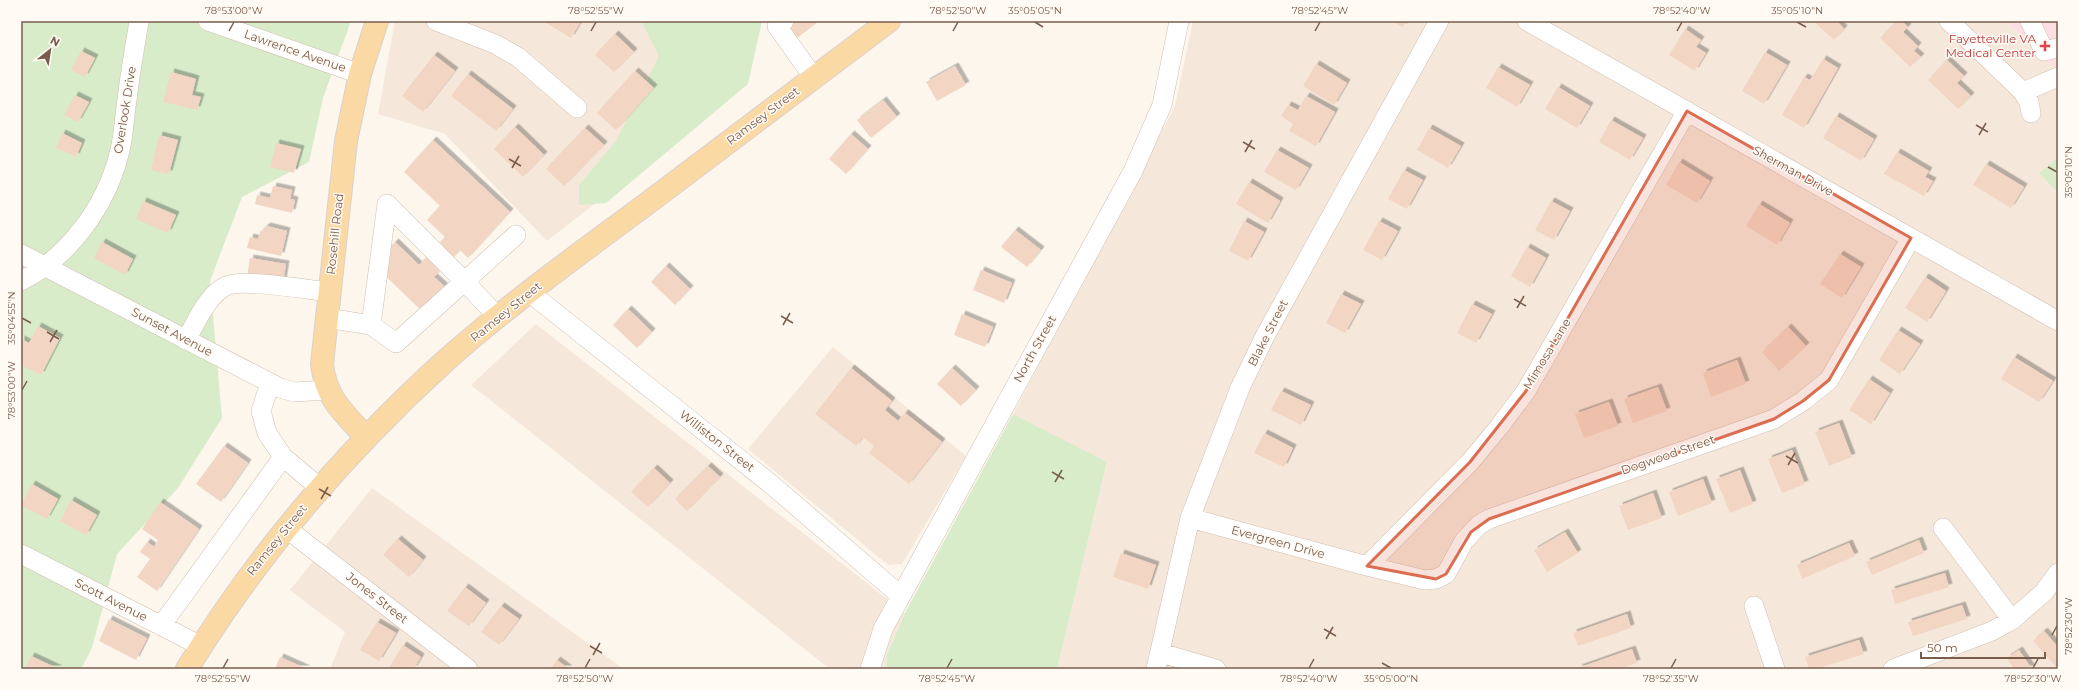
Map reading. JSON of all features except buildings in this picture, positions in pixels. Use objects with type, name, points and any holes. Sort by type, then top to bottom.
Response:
[{"type":"main road","name":"Rosehill Road","points":[[366,437],[334,401],[327,390],[322,364],[346,140],[360,74],[377,21]]},
{"type":"main road","name":"Ramsey Street","points":[[187,669],[239,589],[286,528],[366,437],[445,362],[529,292],[814,78],[880,24]]},
{"type":"street","name":"Overlook Drive","points":[[21,281],[45,266],[63,252],[78,235],[108,187],[119,155],[122,140],[139,21]]},
{"type":"street","name":"Lawrence Avenue","points":[[208,21],[360,74]]},
{"type":"street","points":[[436,21],[495,44],[518,57],[577,108]]},
{"type":"street","points":[[784,21],[777,26],[814,78]]},
{"type":"street","name":"North Street","points":[[870,669],[883,629],[900,596],[1133,171],[1162,105],[1179,21]]},
{"type":"street","name":"Blake Street","points":[[1158,661],[1190,518],[1240,388],[1265,336],[1439,21]]},
{"type":"street","name":"Sherman Drive","points":[[1527,21],[2058,321]]},
{"type":"street","points":[[1949,21],[2024,92],[2029,102],[2031,113]]},
{"type":"street","points":[[2030,21],[2044,51],[2058,48]]},
{"type":"street","points":[[2024,92],[2058,77]]},
{"type":"street","name":"Mimosa Lane","points":[[1367,566],[1470,462],[1526,391],[1686,111]]},
{"type":"street","points":[[371,325],[387,204],[498,317]]},
{"type":"street","points":[[327,318],[371,325],[396,343],[516,235]]},
{"type":"street","name":"Dogwood Street","points":[[1367,566],[1425,580],[1436,579],[1446,574],[1464,541],[1471,532],[1489,519],[1780,415],[1803,401],[1829,380],[1911,238]]},
{"type":"street","name":"Sunset Avenue","points":[[21,254],[270,383],[294,392],[327,390]]},
{"type":"street","points":[[186,340],[209,302],[216,293],[226,286],[241,282],[329,292]]},
{"type":"street","name":"Williston Street","points":[[529,292],[772,485],[900,596]]},
{"type":"street","points":[[270,383],[260,411],[267,433],[283,457],[320,488]]},
{"type":"street","points":[[161,626],[283,457]]},
{"type":"street","name":"Evergreen Drive","points":[[1190,518],[1367,566]]},
{"type":"street","name":"Jones Street","points":[[286,528],[468,669]]},
{"type":"street","points":[[1943,528],[2012,620]]},
{"type":"street","name":"Scott Avenue","points":[[21,554],[201,646]]},
{"type":"street","points":[[1893,669],[1992,631],[2012,620],[2044,592],[2058,573]]},
{"type":"street","points":[[1754,606],[1775,669]]},
{"type":"street","points":[[1158,661],[1216,669]]},
{"type":"highlighted area","points":[[1687,111],[1911,238],[1829,380],[1803,401],[1774,419],[1489,519],[1471,532],[1446,574],[1436,579],[1367,566],[1470,462],[1526,391]]},
{"type":"shaded area","points":[[395,21],[705,21],[748,84],[547,241],[445,134],[378,114]]},
{"type":"shaded area","points":[[1193,21],[2006,21],[2058,71],[2058,157],[2039,173],[2058,193],[2058,669],[1057,669],[1107,463],[1013,414],[1175,106]]},
{"type":"shaded area","name":"Fayetteville VA Medical Center","points":[[2006,21],[2058,21],[2058,71]]},
{"type":"shaded area","points":[[536,324],[905,613],[887,655],[886,669],[830,669],[471,385]]},
{"type":"shaded area","points":[[833,347],[966,456],[902,564],[888,565],[748,449]]},
{"type":"shaded area","points":[[372,488],[624,669],[330,669],[345,632],[290,590]]},
{"type":"green space","points":[[21,21],[351,21],[323,98],[309,162],[242,197],[210,281],[222,418],[178,488],[117,554],[92,648],[81,669],[21,669]]},
{"type":"green space","points":[[641,21],[762,21],[748,84],[606,203],[579,205],[579,185],[616,141],[659,56]]},
{"type":"green space","points":[[2058,157],[2058,193],[2039,173]]},
{"type":"green space","points":[[1013,414],[1107,462],[1057,669],[886,669],[887,655],[905,613]]},
{"type":"place","name":"Fayetteville VA Medical Center","points":[[2045,46]]}]
